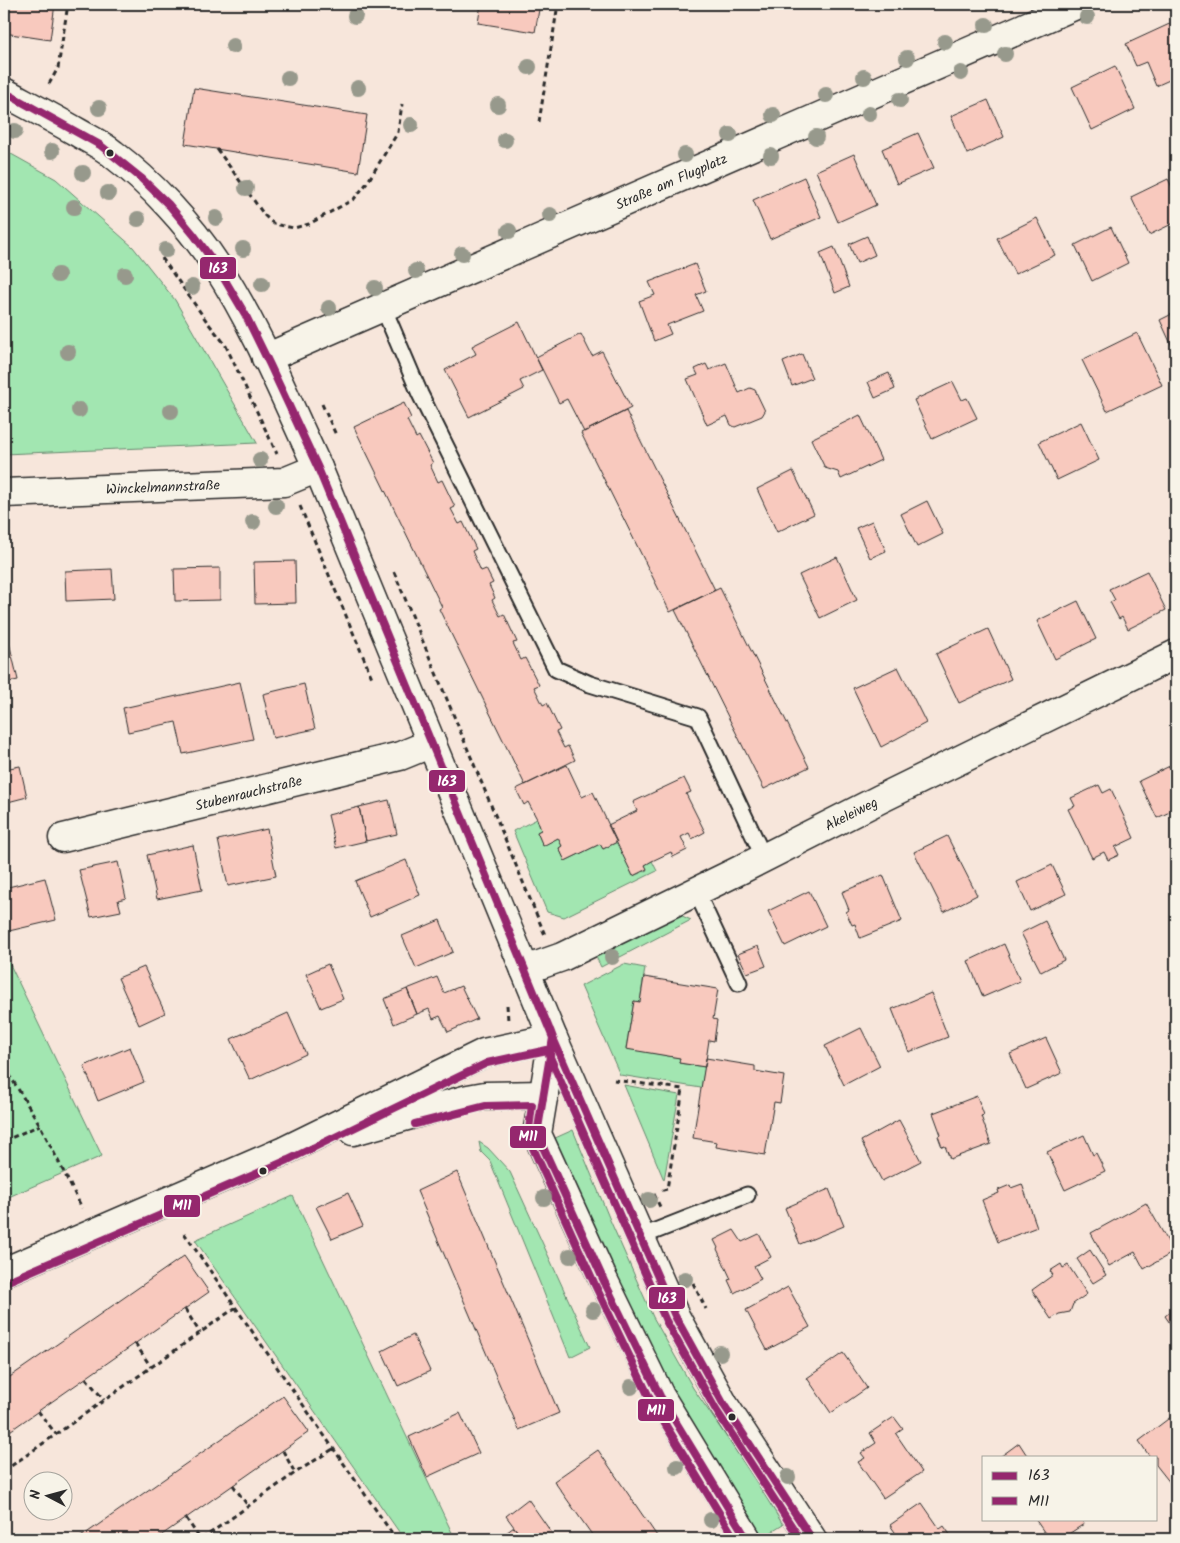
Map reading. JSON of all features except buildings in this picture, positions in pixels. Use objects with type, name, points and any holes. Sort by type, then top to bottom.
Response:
[{"type":"street","name":"Straße am Flugplatz","points":[[266,358],[1078,4]]},
{"type":"street","points":[[4,92],[112,154],[158,194],[216,264],[266,358],[318,468],[525,970],[675,1316],[724,1405],[812,1539]]},
{"type":"street","name":"Winckelmannstraße","points":[[4,493],[284,482],[318,468]]},
{"type":"street","name":"Akeleiweg","points":[[525,970],[562,957],[1176,654]]},
{"type":"street","name":"Stubenrauchstraße","points":[[63,838],[400,756],[432,743]]},
{"type":"street","points":[[554,1038],[537,1134],[604,1281],[660,1396],[747,1539]]},
{"type":"street","points":[[4,1272],[284,1151],[484,1053],[554,1038]]},
{"type":"street","points":[[284,1151],[468,1099],[485,1096],[544,1095]]},
{"type":"lane","points":[[383,307],[420,394],[556,669],[590,684],[698,718],[764,858]]},
{"type":"lane","points":[[696,891],[739,983]]},
{"type":"lane","points":[[640,1237],[748,1195]]},
{"type":"path","points":[[36,109],[58,68],[68,4]]},
{"type":"path","points":[[539,122],[558,4]]},
{"type":"path","points":[[218,150],[265,216],[274,224],[294,228],[316,220],[354,199],[367,183],[398,132],[402,104]]},
{"type":"path","points":[[162,258],[225,344],[289,480],[374,682]]},
{"type":"path","points":[[318,395],[338,439]]},
{"type":"path","points":[[391,567],[542,928]]},
{"type":"path","points":[[4,1066],[40,1126],[94,1232]]},
{"type":"path","points":[[614,1080],[683,1089],[667,1189],[660,1191]]},
{"type":"path","points":[[4,1141],[40,1126]]},
{"type":"path","points":[[651,1191],[668,1225]]},
{"type":"path","points":[[184,1233],[396,1539]]},
{"type":"path","points":[[692,1280],[708,1314]]},
{"type":"path","points":[[4,1469],[235,1308]]},
{"type":"path","points":[[185,1309],[200,1333]]},
{"type":"path","points":[[135,1344],[151,1367]]},
{"type":"path","points":[[86,1378],[104,1400]]},
{"type":"path","points":[[38,1411],[56,1434]]},
{"type":"path","points":[[186,1518],[201,1539],[295,1473],[333,1450]]},
{"type":"path","points":[[282,1451],[295,1473]]},
{"type":"path","points":[[233,1485],[248,1506]]},
{"type":"green space","points":[[4,150],[56,179],[133,247],[175,300],[257,443],[4,454]]},
{"type":"green space","points":[[537,819],[541,830],[537,832],[543,845],[558,838],[562,846],[559,848],[565,861],[600,844],[603,849],[617,842],[633,876],[647,870],[645,865],[652,861],[657,871],[564,917],[547,912],[513,831]]},
{"type":"green space","points":[[680,915],[691,920],[601,967],[596,957]]},
{"type":"green space","points":[[4,952],[102,1156],[4,1199]]},
{"type":"green space","points":[[624,964],[645,968],[640,1002],[634,1001],[626,1048],[680,1058],[679,1063],[705,1067],[701,1088],[620,1075],[581,986]]},
{"type":"green space","points":[[624,1085],[679,1095],[664,1180]]},
{"type":"green space","points":[[573,1130],[653,1317],[693,1388],[753,1476],[783,1525],[762,1538],[668,1381],[637,1321],[553,1139]]},
{"type":"green space","points":[[479,1142],[488,1148],[510,1172],[590,1347],[570,1357],[490,1161],[481,1152]]},
{"type":"green space","points":[[293,1196],[455,1539],[404,1539],[195,1240]]},
{"type":"transit line","name":"163","points":[[4,92],[100,145],[141,178],[169,205],[194,235],[216,265],[245,314],[318,468],[553,1038],[675,1316],[724,1405],[812,1539]]},
{"type":"transit line","name":"163","points":[[550,1030],[553,1038],[537,1134],[604,1281],[660,1396],[747,1539]]},
{"type":"transit line","name":"M11","points":[[8,1281],[288,1160],[487,1063],[547,1050],[666,1321],[716,1410],[800,1539]]},
{"type":"transit line","name":"M11","points":[[415,1124],[486,1106],[532,1105],[528,1137],[595,1285],[651,1401],[735,1539]]}]
